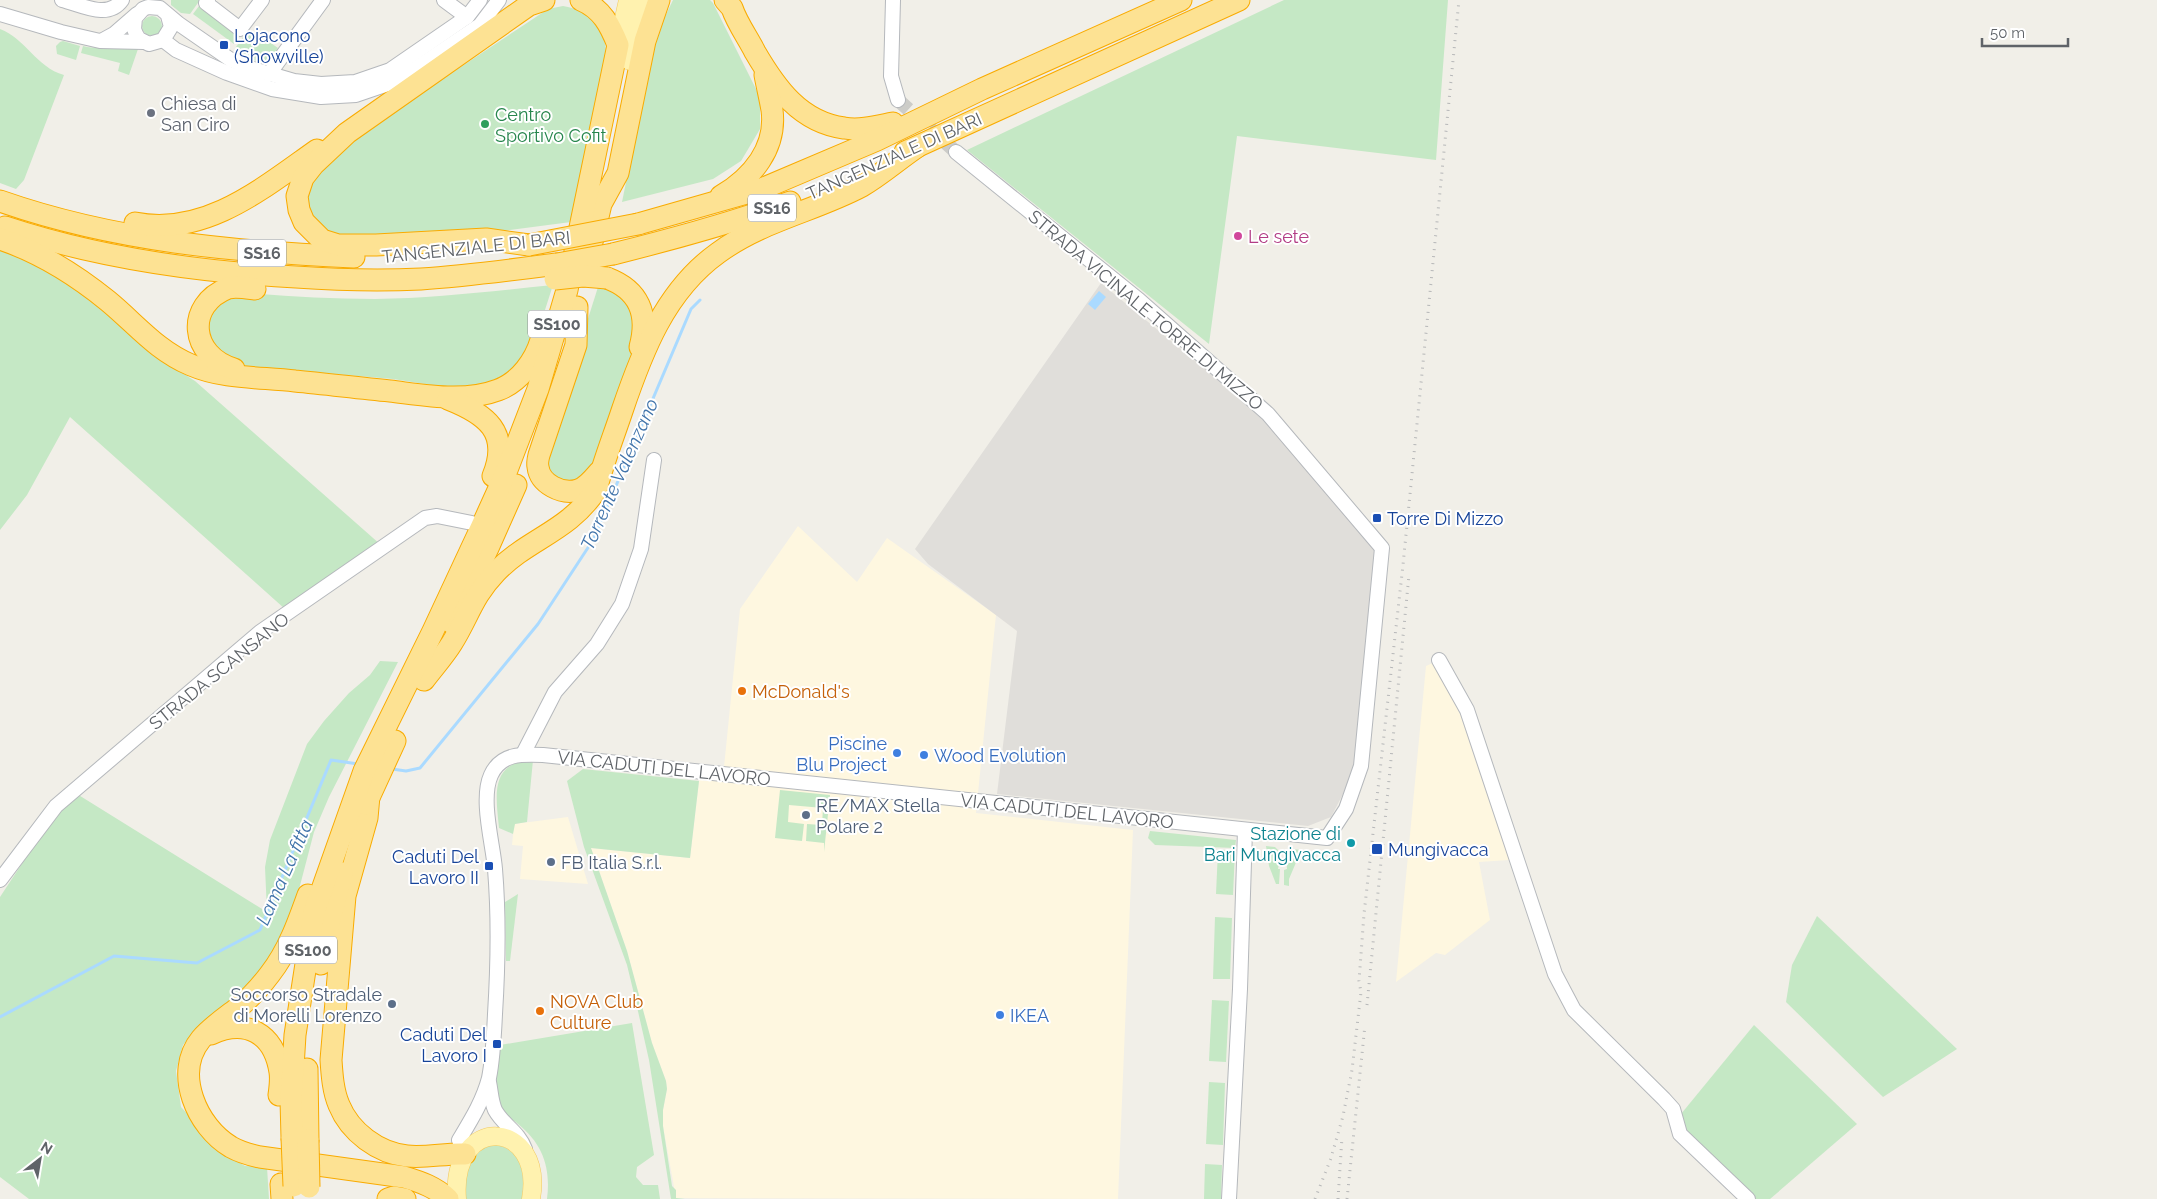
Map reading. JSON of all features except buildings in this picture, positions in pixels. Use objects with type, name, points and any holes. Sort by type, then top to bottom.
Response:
[{"type":"highway","points":[[581,0],[590,4],[607,20],[618,45]]},
{"type":"highway","name":"SS100","points":[[457,1149],[422,1157],[405,1156],[374,1145],[358,1134],[347,1120],[339,1105],[333,1084],[331,1060],[345,896],[367,818],[368,785],[424,680],[504,514],[538,430],[564,285],[601,204],[618,173],[645,41],[659,0]]},
{"type":"highway","name":"TANGENZIALE DI BARI","points":[[0,201],[66,220],[162,241],[219,249],[279,254],[366,258],[446,254],[529,245],[638,224],[700,208],[764,188],[1181,0]]},
{"type":"highway","name":"TANGENZIALE DI BARI","points":[[0,226],[76,247],[142,261],[227,274],[357,281],[477,275],[564,285],[613,254],[679,238],[756,214],[823,189],[1239,0]]},
{"type":"highway","points":[[0,188],[94,215],[140,224],[160,226],[212,216],[238,204],[317,150],[348,133],[536,2]]},
{"type":"highway","points":[[730,5],[761,63],[780,90],[794,106],[810,117],[845,129],[893,124],[934,113]]},
{"type":"highway","name":"SS100","points":[[295,1192],[293,1138],[306,1086],[309,1041],[324,942],[346,859],[368,785],[399,698],[433,631],[497,492],[538,389],[564,285],[618,45]]},
{"type":"highway","points":[[700,208],[729,191],[753,171],[764,155],[770,141],[772,111],[761,63]]},
{"type":"highway","points":[[348,133],[314,164],[303,178],[297,196],[299,210],[304,222],[322,240],[338,244],[376,245],[486,239],[529,245]]},
{"type":"highway","points":[[424,680],[452,643],[479,590],[506,562],[522,549],[560,528],[576,516],[596,490],[601,470],[634,376],[663,312],[695,272],[718,252],[780,220],[862,186],[917,147]]},
{"type":"highway","points":[[0,239],[28,250],[57,265],[109,302],[148,339],[168,354],[193,366],[224,375],[261,377],[441,396],[478,395],[500,390],[512,382],[528,368],[538,350],[551,309],[564,285],[583,276],[606,278],[621,283],[640,304],[644,319],[644,334],[634,376]]},
{"type":"highway","points":[[261,377],[225,366],[211,358],[202,346],[198,332],[200,318],[206,305],[216,294],[230,287],[329,292],[357,281]]},
{"type":"highway","points":[[564,285],[576,345],[539,455],[538,466],[541,476],[551,486],[563,491],[577,490],[587,485],[601,470]]},
{"type":"highway","points":[[441,396],[470,408],[484,417],[494,430],[498,444],[499,462],[472,522],[461,553],[452,589]]},
{"type":"highway","name":"SS100","points":[[368,785],[347,794],[330,823],[300,918],[286,950],[271,974],[256,991],[202,1038],[193,1052],[188,1071],[190,1088],[196,1107],[204,1121],[215,1135],[231,1147],[260,1157],[404,1177],[427,1184],[439,1190],[448,1199]]},
{"type":"highway","name":"SS100","points":[[202,1038],[225,1027],[244,1027],[259,1034],[272,1046],[280,1073],[293,1138],[295,1192]]},
{"type":"highway","name":"SS100","points":[[404,1177],[424,1175],[437,1171],[457,1149]]},
{"type":"highway","points":[[388,1199],[394,1197],[405,1199]]},
{"type":"main road","name":"SS100","points":[[618,45],[628,0]]},
{"type":"main road","name":"SS100","points":[[601,204],[643,0]]},
{"type":"main road","points":[[457,1199],[459,1175],[457,1149],[472,1145],[483,1138],[497,1136],[518,1145],[526,1154],[533,1184],[530,1199]]},
{"type":"street","points":[[62,0],[108,11],[117,7],[122,0]]},
{"type":"street","points":[[143,0],[135,18],[134,29],[139,39],[144,42]]},
{"type":"street","points":[[208,0],[206,3],[240,29],[262,0]]},
{"type":"street","points":[[270,74],[323,0]]},
{"type":"street","points":[[444,0],[467,17]]},
{"type":"street","points":[[100,41],[114,34],[148,7],[162,8],[231,60],[294,81],[321,84],[355,82],[390,70],[467,17],[480,0]]},
{"type":"street","points":[[163,40],[170,47],[193,58],[227,73],[272,89],[314,96],[356,95],[396,81],[427,61],[480,25],[499,0]]},
{"type":"street","points":[[892,0],[891,76],[898,100]]},
{"type":"street","points":[[0,14],[100,41],[154,44],[163,40],[171,26],[162,8]]},
{"type":"street","name":"STRADA VICINALE TORRE DI MIZZO","points":[[956,152],[1139,300],[1268,414],[1382,548]]},
{"type":"street","points":[[523,754],[555,692],[597,644],[622,604],[641,549],[654,460]]},
{"type":"street","name":"STRADA SCANSANO","points":[[0,880],[56,806],[260,632],[425,518],[437,516],[472,522]]},
{"type":"street","name":"VIA CADUTI DEL LAVORO","points":[[489,1077],[494,1030],[498,938],[495,869],[488,789],[490,776],[498,764],[509,756],[523,754],[1327,838],[1346,809],[1361,766],[1382,548]]},
{"type":"street","points":[[1438,660],[1467,710],[1555,974],[1567,1001],[1581,1018],[1673,1109],[1680,1134],[1748,1199]]},
{"type":"street","points":[[1229,1199],[1240,989],[1245,830]]},
{"type":"street","points":[[457,1149],[478,1108],[489,1077]]},
{"type":"street","points":[[489,1077],[495,1110],[522,1143],[526,1154]]},
{"type":"shaded area","points":[[1101,283],[1280,431],[1379,549],[1356,769],[1331,817],[1308,826],[997,794],[1017,631],[928,564],[915,549]]},
{"type":"shaded area","points":[[798,526],[857,582],[887,538],[996,615],[976,813],[1133,830],[1118,1199],[676,1198],[663,1126],[663,1110],[667,1089],[666,1081],[652,1043],[627,951],[591,848],[690,858],[701,765],[724,767],[740,609]]},
{"type":"shaded area","points":[[1435,662],[1460,714],[1509,860],[1479,862],[1490,920],[1445,955],[1436,953],[1396,982],[1426,666]]},
{"type":"shaded area","name":"FB Italia S.r.l.","points":[[568,817],[588,884],[520,879],[523,846],[512,845],[514,824]]},
{"type":"green space","points":[[171,0],[200,0],[190,14],[181,13],[171,5]]},
{"type":"green space","points":[[673,0],[710,0],[713,3],[760,97],[760,129],[741,161],[713,179],[622,202],[656,35]]},
{"type":"green space","points":[[1284,0],[1448,0],[1436,160],[1237,136],[1209,344],[967,150]]},
{"type":"green space","points":[[199,6],[240,36],[234,44],[193,14]]},
{"type":"green space","name":"Centro Sportivo Cofit","points":[[563,6],[573,8],[595,21],[603,35],[606,54],[571,222],[486,233],[337,240],[313,225],[305,189],[308,180],[366,130],[548,9]]},
{"type":"green space","points":[[152,16],[159,19],[162,26],[159,33],[152,36],[145,33],[142,26],[145,19]]},
{"type":"green space","points":[[0,29],[17,39],[46,66],[64,75],[24,180],[16,189],[0,183]]},
{"type":"green space","points":[[248,30],[263,41],[265,39],[278,48],[265,65],[238,53],[236,47]]},
{"type":"green space","points":[[63,41],[80,46],[76,60],[57,54],[56,46]]},
{"type":"green space","points":[[83,46],[138,49],[129,75],[118,71],[120,63],[81,53]]},
{"type":"green space","points":[[0,248],[70,280],[167,363],[195,381],[381,545],[285,609],[70,417],[27,495],[0,530]]},
{"type":"green space","points":[[599,284],[632,303],[636,341],[594,465],[579,484],[551,478],[544,457]]},
{"type":"green space","points":[[553,285],[535,341],[504,381],[463,390],[393,379],[240,366],[209,345],[206,316],[235,292],[375,299],[442,296]]},
{"type":"green space","points":[[380,661],[398,662],[329,797],[314,832],[291,920],[251,986],[201,1025],[183,1045],[176,1071],[181,1107],[226,1155],[245,1166],[267,1167],[269,1199],[29,1199],[0,1177],[0,897],[58,809],[77,794],[267,912],[265,867],[270,840],[307,744],[324,721],[349,693],[370,675]]},
{"type":"green space","points":[[533,760],[527,822],[515,824],[513,834],[499,828],[498,783],[502,774],[509,767],[519,762]]},
{"type":"green space","points":[[583,769],[699,781],[690,858],[591,848],[627,951],[652,1043],[666,1081],[667,1089],[663,1110],[663,1126],[672,1186],[676,1190],[676,1198],[685,1199],[671,1199],[649,1060],[627,965],[584,847],[567,781]]},
{"type":"green space","points":[[780,790],[830,795],[824,852],[824,843],[806,841],[807,824],[822,825],[823,808],[789,805],[788,822],[804,824],[802,841],[775,838]]},
{"type":"green space","points":[[1150,831],[1236,840],[1235,848],[1155,845],[1148,838]]},
{"type":"green space","points":[[1266,846],[1275,847],[1281,853],[1278,869],[1280,869],[1279,884],[1276,884],[1269,866]]},
{"type":"green space","points":[[1292,849],[1301,850],[1289,879],[1289,886],[1284,885],[1284,870],[1287,869],[1286,853]]},
{"type":"green space","points":[[1218,850],[1235,851],[1233,895],[1216,894]]},
{"type":"green space","points":[[518,894],[510,961],[506,961],[505,902]]},
{"type":"green space","points":[[1817,916],[1957,1049],[1883,1097],[1786,1002],[1792,965]]},
{"type":"green space","points":[[1215,917],[1232,918],[1230,979],[1213,979]]},
{"type":"green space","points":[[1212,1000],[1229,1001],[1226,1062],[1209,1061]]},
{"type":"green space","points":[[632,1023],[654,1155],[637,1167],[636,1177],[643,1185],[658,1185],[660,1199],[547,1199],[548,1177],[539,1148],[527,1132],[505,1114],[499,1106],[496,1084],[500,1045]]},
{"type":"green space","points":[[1754,1025],[1857,1124],[1770,1199],[1748,1199],[1686,1140],[1681,1114]]},
{"type":"green space","points":[[1209,1082],[1225,1083],[1223,1145],[1206,1144]]},
{"type":"green space","points":[[492,1143],[510,1151],[520,1163],[523,1179],[522,1199],[465,1199],[469,1166],[478,1153]]},
{"type":"green space","points":[[1205,1164],[1222,1165],[1221,1199],[1204,1199]]},
{"type":"water","points":[[1099,291],[1106,297],[1095,310],[1088,304]]},
{"type":"waterway","name":"Torrente Valenzano","points":[[392,769],[406,771],[420,768],[538,624],[593,540],[691,309],[700,300]]},
{"type":"waterway","name":"Lama La fitta","points":[[0,1017],[114,956],[197,963],[260,930],[331,760],[358,764]]},
{"type":"tunnel","points":[[898,100],[956,152]]},
{"type":"railway","points":[[1315,1199],[1331,1158],[1343,1116],[1352,1070],[1361,992],[1359,981],[1364,914],[1403,565],[1459,0]]},
{"type":"railway","points":[[1367,1005],[1409,575]]},
{"type":"railway","points":[[1347,1199],[1365,1025]]},
{"type":"railway","points":[[1338,1199],[1342,1137]]},
{"type":"place","name":"Lojacono (Showville)","points":[[224,45]]},
{"type":"place","name":"Chiesa di San Ciro","points":[[151,113]]},
{"type":"place","name":"Centro Sportivo Cofit","points":[[485,124]]},
{"type":"place","name":"Le sete","points":[[1238,236]]},
{"type":"place","name":"Torre Di Mizzo","points":[[1377,518]]},
{"type":"place","name":"McDonald's","points":[[742,691]]},
{"type":"place","name":"Piscine Blu Project","points":[[897,753]]},
{"type":"place","name":"Wood Evolution","points":[[924,755]]},
{"type":"place","name":"RE/MAX Stella Polare 2","points":[[806,815]]},
{"type":"place","name":"Stazione di Bari Mungivacca","points":[[1351,843]]},
{"type":"place","name":"Mungivacca","points":[[1377,849]]},
{"type":"place","name":"FB Italia S.r.l.","points":[[551,862]]},
{"type":"place","name":"Caduti Del Lavoro II","points":[[489,866]]},
{"type":"place","name":"Soccorso Stradale di Morelli Lorenzo","points":[[392,1004]]},
{"type":"place","name":"NOVA Club Culture","points":[[540,1011]]},
{"type":"place","name":"IKEA","points":[[1000,1015]]},
{"type":"place","name":"Caduti Del Lavoro I","points":[[497,1044]]}]
